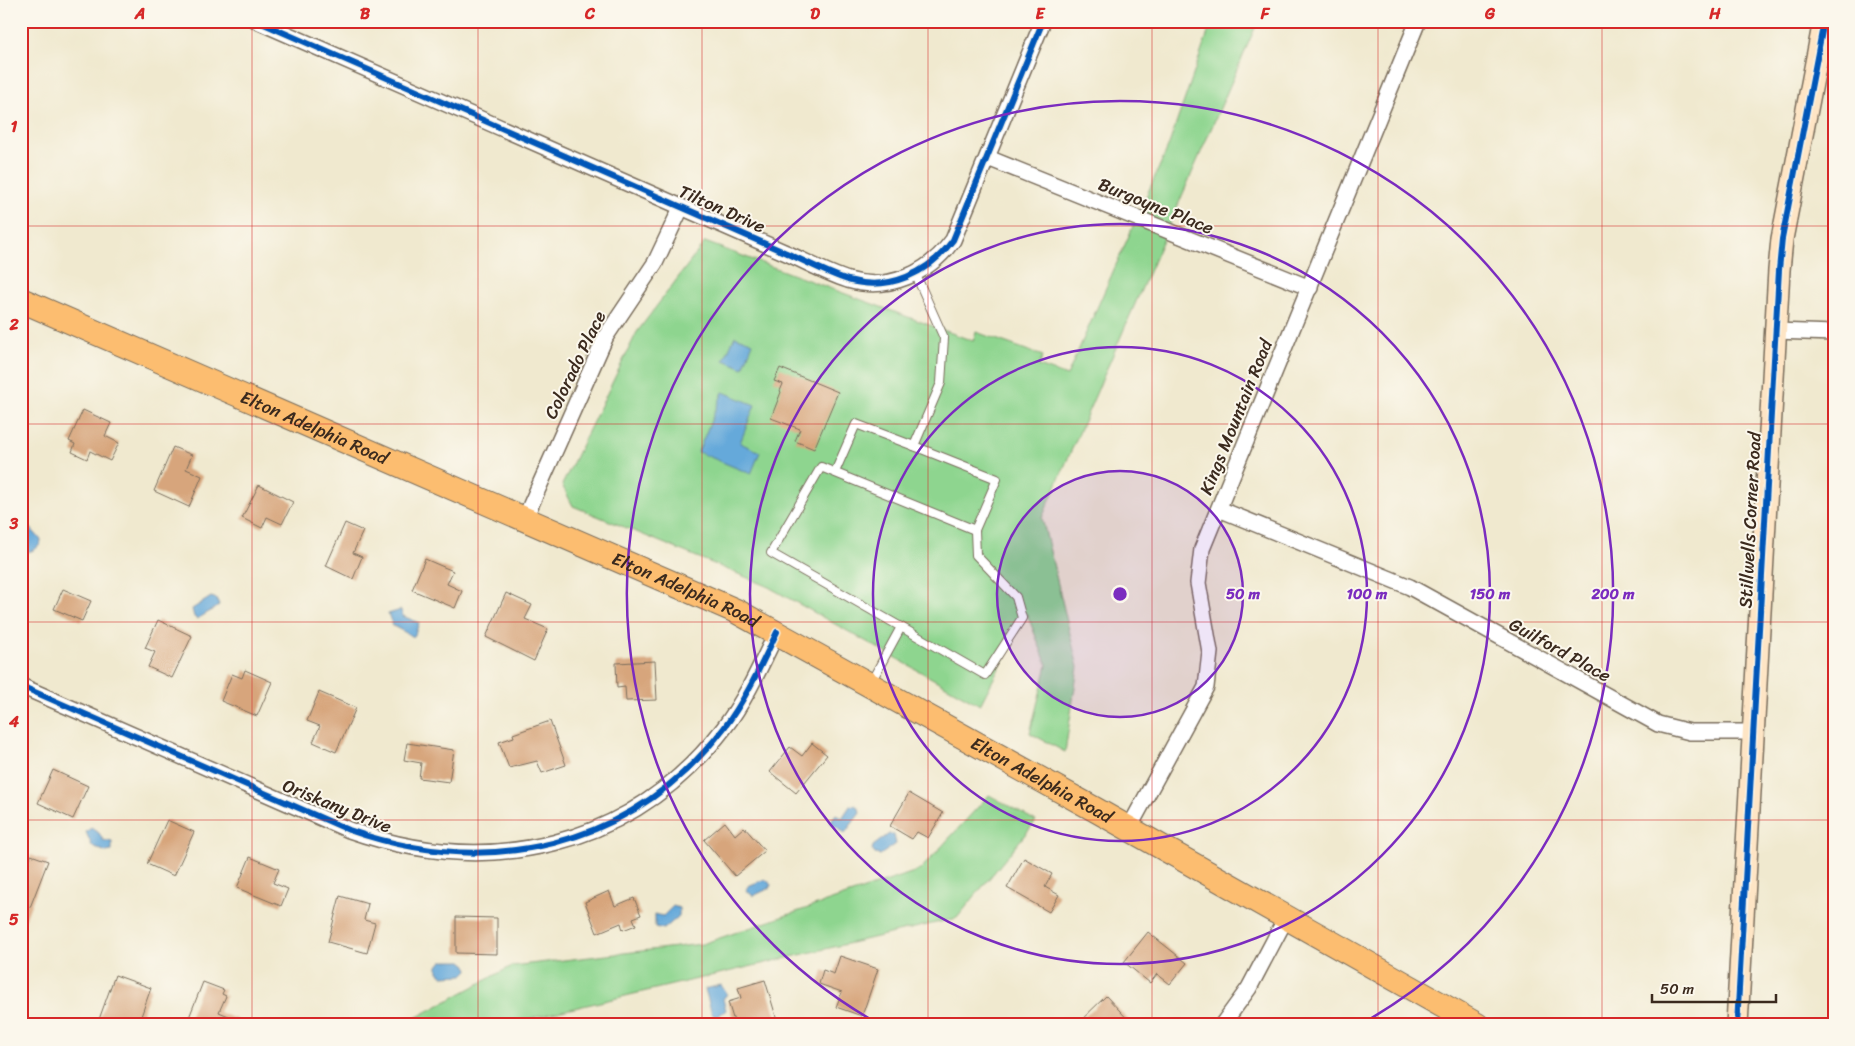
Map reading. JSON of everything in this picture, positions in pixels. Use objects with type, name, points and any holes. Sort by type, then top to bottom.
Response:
[{"type":"main road","name":"Elton Adelphia Road","points":[[21,300],[736,611],[1130,828],[1477,1025]]},
{"type":"street","name":"Tilton Drive","points":[[257,21],[848,280],[869,283],[887,282],[915,273],[932,263],[953,240],[1043,21]]},
{"type":"street","name":"Kings Mountain Road","points":[[1130,828],[1206,687],[1210,652],[1198,590],[1200,560],[1219,509],[1418,21]]},
{"type":"street","name":"Stillwells Corner Road","points":[[1738,1025],[1782,239],[1824,21]]},
{"type":"street","name":"Burgoyne Place","points":[[988,158],[1310,288]]},
{"type":"street","name":"Colorado Place","points":[[525,518],[606,336],[655,263],[681,208]]},
{"type":"street","points":[[1776,331],[1834,333]]},
{"type":"street","name":"Guilford Place","points":[[1219,509],[1410,587],[1658,724],[1690,732],[1753,732]]},
{"type":"street","name":"Oriskany Drive","points":[[21,686],[349,830],[399,846],[462,854],[506,853],[554,844],[582,834],[630,812],[659,792],[690,766],[725,727],[752,684],[777,632]]},
{"type":"street","points":[[1222,1025],[1249,988],[1287,916]]},
{"type":"lane","points":[[914,446],[941,384],[944,338],[915,273]]},
{"type":"lane","points":[[835,472],[856,424],[997,479],[975,530],[976,556],[1016,597],[1022,618],[986,675],[771,553],[821,467],[975,530]]},
{"type":"lane","points":[[870,684],[901,627]]},
{"type":"green space","points":[[1212,21],[1258,21],[1042,518],[1078,667],[1065,752],[1030,733],[1047,665],[1027,614],[980,705],[765,585],[573,506],[562,485],[637,332],[705,242],[973,341],[976,332],[1043,356],[1039,366],[1067,376],[1168,147]]},
{"type":"green space","points":[[989,795],[1036,821],[957,918],[502,1025],[402,1025],[512,966],[702,944],[920,870]]},
{"type":"water","points":[[735,336],[753,343],[743,368],[724,360]]},
{"type":"water","points":[[723,392],[755,405],[740,443],[760,452],[751,474],[698,452]]},
{"type":"water","points":[[21,523],[27,524],[41,540],[36,549],[26,552],[21,548]]},
{"type":"water","points":[[211,597],[217,599],[219,606],[197,619],[194,617],[192,609]]},
{"type":"water","points":[[401,610],[403,616],[419,623],[414,637],[393,626],[388,614]]},
{"type":"water","points":[[855,805],[859,808],[860,813],[845,833],[830,822],[836,814],[842,818],[850,806]]},
{"type":"water","points":[[91,828],[99,833],[103,840],[112,842],[112,851],[106,852],[92,846],[86,832]]},
{"type":"water","points":[[889,834],[894,835],[896,844],[880,855],[875,854],[872,850],[873,846]]},
{"type":"water","points":[[765,879],[771,884],[770,888],[753,896],[746,890],[748,886]]},
{"type":"water","points":[[673,906],[679,908],[679,916],[664,929],[655,927],[655,914],[663,916]]},
{"type":"water","points":[[442,961],[462,961],[467,965],[468,970],[463,975],[443,976],[438,972],[438,966]]},
{"type":"water","points":[[721,985],[727,994],[723,999],[726,1010],[717,1017],[712,1014],[705,989]]},
{"type":"building","points":[[780,368],[838,392],[814,449],[795,441],[800,429],[771,418],[783,384],[774,381]]},
{"type":"building","points":[[83,410],[111,423],[105,436],[119,443],[110,461],[90,451],[87,459],[72,452],[75,444],[69,441]]},
{"type":"building","points":[[173,447],[192,455],[186,469],[202,476],[189,507],[154,491]]},
{"type":"building","points":[[259,485],[293,502],[282,524],[267,517],[262,528],[242,518]]},
{"type":"building","points":[[345,523],[363,531],[353,553],[362,557],[353,579],[326,566]]},
{"type":"building","points":[[425,559],[453,571],[447,584],[462,591],[455,608],[412,590]]},
{"type":"building","points":[[63,589],[91,601],[82,621],[54,609]]},
{"type":"building","points":[[506,593],[532,605],[525,619],[548,629],[534,661],[486,637]]},
{"type":"building","points":[[158,620],[192,636],[172,678],[148,667],[155,652],[145,648]]},
{"type":"building","points":[[655,661],[657,700],[626,701],[625,687],[617,688],[616,663]]},
{"type":"building","points":[[245,670],[272,682],[257,716],[221,701],[232,674],[242,678]]},
{"type":"building","points":[[319,692],[356,708],[336,752],[313,742],[320,726],[307,721]]},
{"type":"building","points":[[550,721],[566,765],[542,773],[537,761],[509,768],[499,742],[514,737],[513,734]]},
{"type":"building","points":[[407,743],[454,750],[449,782],[419,778],[421,763],[404,760]]},
{"type":"building","points":[[812,743],[827,755],[796,793],[770,772],[790,747],[802,756]]},
{"type":"building","points":[[53,770],[88,786],[73,819],[38,803]]},
{"type":"building","points":[[909,793],[943,813],[928,838],[917,832],[912,839],[890,826]]},
{"type":"building","points":[[167,820],[194,832],[174,876],[147,864]]},
{"type":"building","points":[[725,822],[735,835],[744,827],[765,851],[735,876],[704,840]]},
{"type":"building","points":[[31,855],[48,861],[22,928],[21,882]]},
{"type":"building","points":[[250,857],[279,869],[273,883],[288,889],[281,906],[237,888]]},
{"type":"building","points":[[1024,858],[1052,874],[1045,887],[1059,895],[1049,912],[1007,888]]},
{"type":"building","points":[[609,891],[615,906],[634,898],[641,915],[633,918],[636,925],[623,930],[621,923],[597,933],[585,902]]},
{"type":"building","points":[[340,896],[368,904],[364,920],[375,923],[367,953],[328,942]]},
{"type":"building","points":[[456,917],[497,918],[497,954],[456,953]]},
{"type":"building","points":[[1148,932],[1187,963],[1170,984],[1157,974],[1150,983],[1124,962]]},
{"type":"building","points":[[840,956],[878,969],[862,1016],[836,1007],[842,992],[819,984],[823,970],[834,974]]},
{"type":"building","points":[[115,975],[151,988],[138,1025],[97,1025]]},
{"type":"building","points":[[765,980],[777,1020],[759,1025],[735,1025],[728,1002],[741,998],[738,988]]},
{"type":"building","points":[[203,982],[224,990],[222,994],[226,996],[219,1012],[250,1025],[202,1025],[188,1020]]},
{"type":"building","points":[[1106,996],[1133,1025],[1076,1025]]},
{"type":"cycle path","points":[[257,21],[832,274],[863,283],[893,281],[907,277],[932,262],[953,240],[1043,21]]},
{"type":"cycle path","points":[[1737,1025],[1779,270],[1782,239],[1824,21]]},
{"type":"cycle path","points":[[21,686],[349,830],[401,845],[454,852],[505,851],[554,843],[601,826],[646,802],[687,769],[732,717],[753,682],[777,632]]}]
